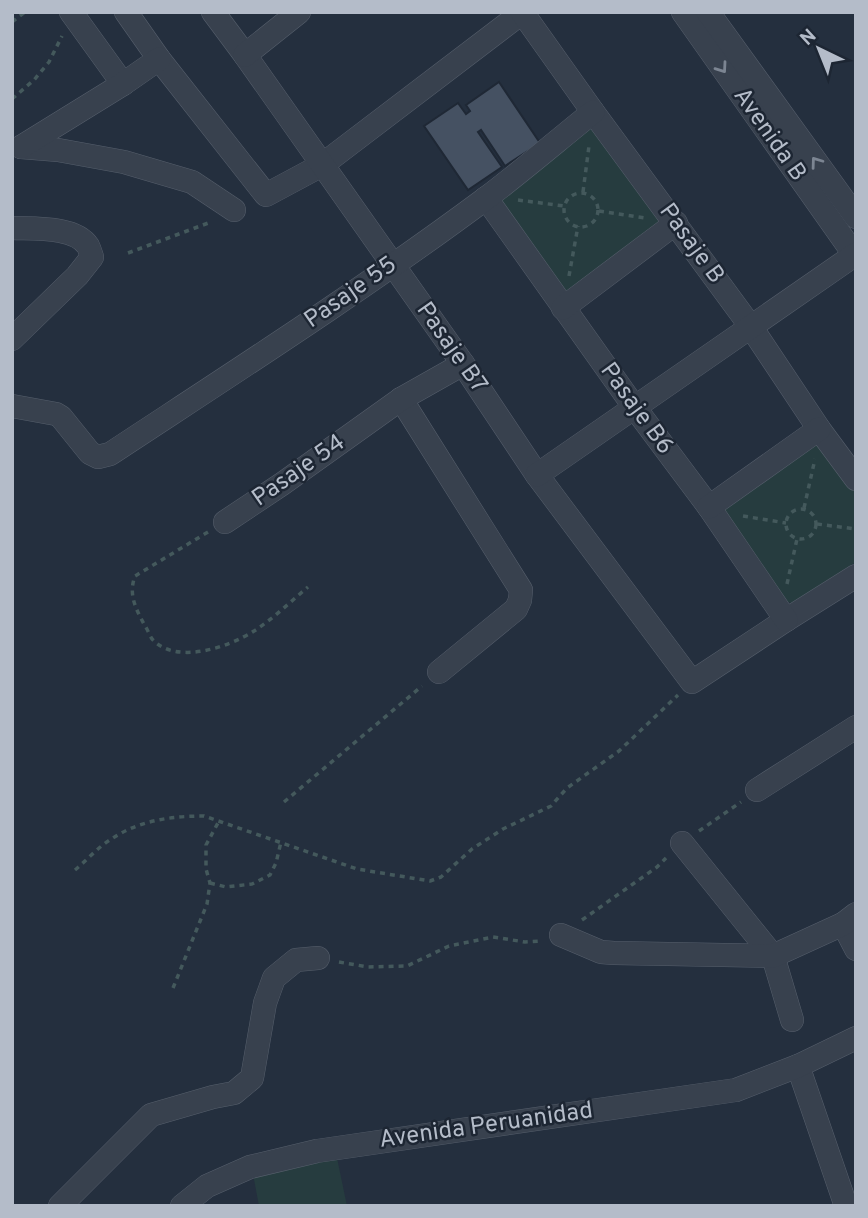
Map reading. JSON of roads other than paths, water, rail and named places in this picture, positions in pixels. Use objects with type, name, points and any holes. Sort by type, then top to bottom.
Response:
[{"type":"street","points":[[126,12],[159,59],[266,195],[322,165],[523,12]]},
{"type":"street","name":"Pasaje B7","points":[[213,12],[463,364],[537,475],[692,682],[786,620]]},
{"type":"street","points":[[244,55],[299,12]]},
{"type":"street","name":"Pasaje B","points":[[523,12],[665,222],[751,327],[818,439],[856,479]]},
{"type":"street","name":"Avenida B","points":[[682,12],[855,255]]},
{"type":"street","name":"Avenida B","points":[[708,12],[856,217]]},
{"type":"street","points":[[74,17],[123,84]]},
{"type":"street","points":[[159,59],[21,147],[58,150],[124,162],[192,182],[234,210]]},
{"type":"street","name":"Pasaje 55","points":[[12,406],[56,414],[90,453],[98,457],[110,454],[393,264],[486,198],[593,112]]},
{"type":"street","name":"Pasaje B6","points":[[486,198],[566,297],[635,408],[709,507],[786,620]]},
{"type":"street","points":[[566,297],[665,222]]},
{"type":"street","points":[[12,228],[52,230],[75,235],[88,246],[92,257],[77,276],[12,339]]},
{"type":"street","points":[[537,475],[855,255]]},
{"type":"street","name":"Pasaje 54","points":[[225,522],[401,399],[463,364]]},
{"type":"street","points":[[401,399],[520,590],[516,609],[439,672]]},
{"type":"street","points":[[709,507],[818,439]]},
{"type":"street","points":[[786,620],[856,576]]},
{"type":"street","points":[[757,790],[856,727]]},
{"type":"street","points":[[682,843],[773,956],[792,1020]]},
{"type":"street","points":[[553,938],[601,952],[773,956],[849,919],[856,949]]},
{"type":"street","points":[[60,1206],[151,1115],[234,1093],[252,1078],[265,1003],[274,978],[296,960],[318,958]]},
{"type":"street","name":"Avenida Peruanidad","points":[[182,1206],[207,1186],[250,1167],[317,1151],[736,1090],[798,1066],[856,1038]]},
{"type":"street","points":[[798,1066],[846,1206]]}]
